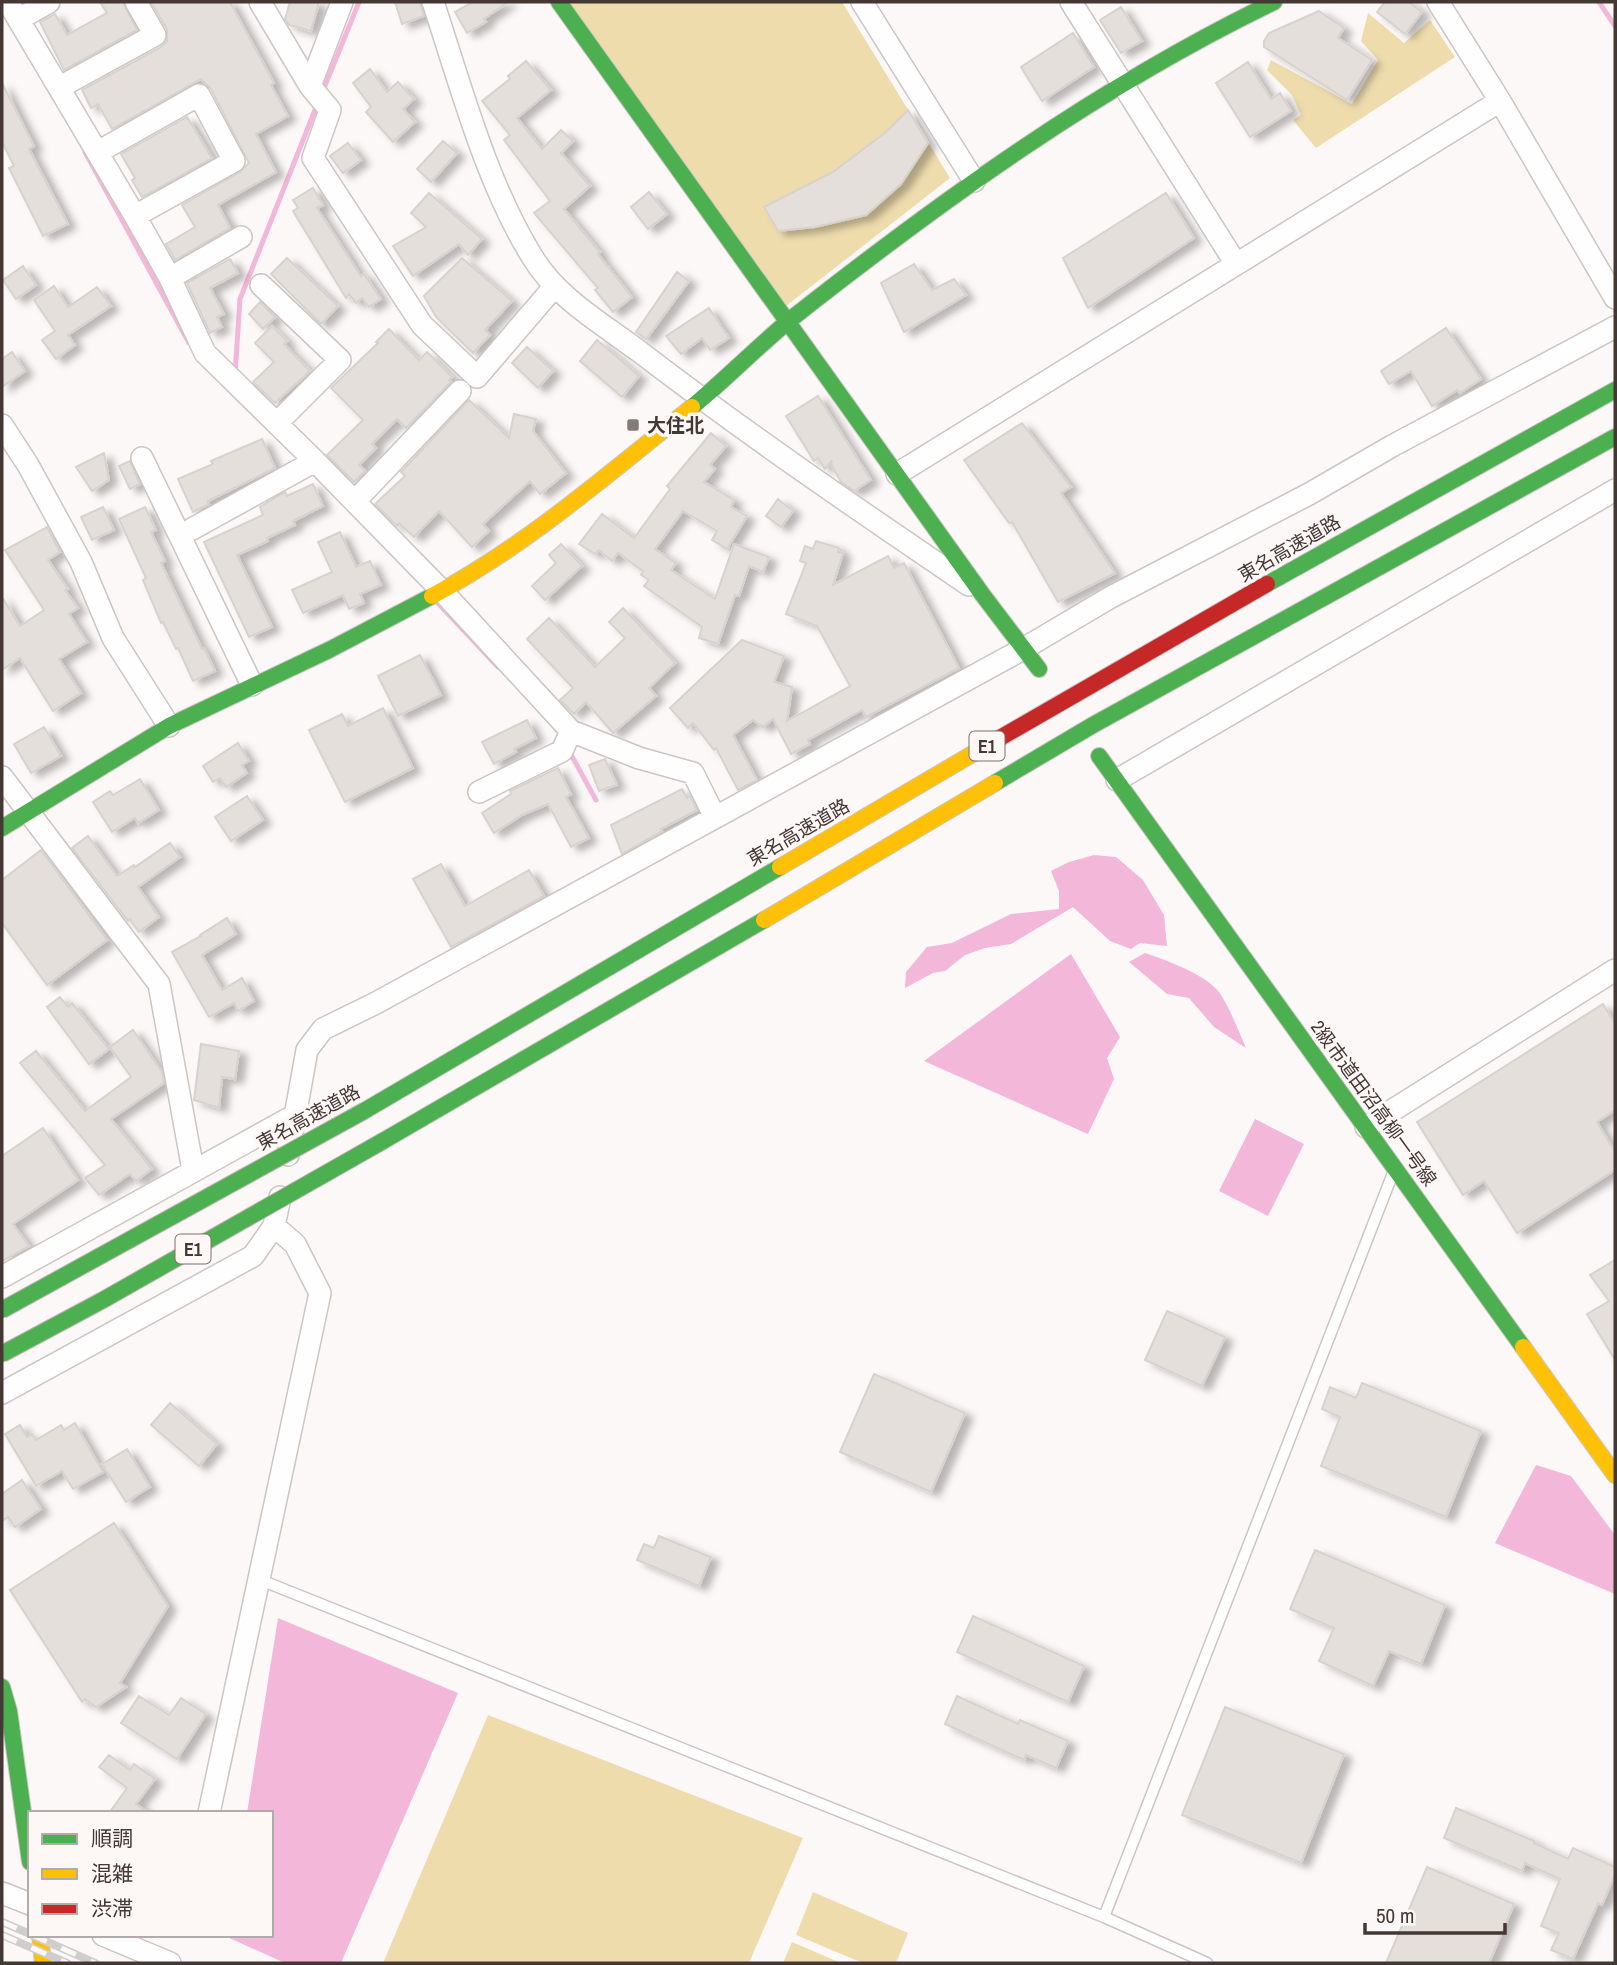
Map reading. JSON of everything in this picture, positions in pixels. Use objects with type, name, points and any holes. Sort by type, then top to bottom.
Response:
[{"type":"main road","points":[[559,2],[982,594],[1039,668]]},
{"type":"main road","points":[[2,828],[169,726],[340,645],[475,573],[539,529],[701,399],[789,321],[974,181],[1122,85],[1242,17],[1274,2]]},
{"type":"main road","name":"東名高速道路","points":[[2,1310],[363,1111],[1076,694],[1481,463],[1615,390]]},
{"type":"main road","name":"E1","points":[[2,1354],[103,1300],[383,1141],[1093,725],[1615,437]]},
{"type":"main road","name":"2級市道田沼高柳一号線","points":[[1099,755],[1615,1475]]},
{"type":"main road","points":[[2,1687],[9,1711],[28,1848]]},
{"type":"main road","points":[[40,1937],[43,1963]]},
{"type":"street","points":[[49,2],[13,11],[99,152],[170,278],[205,353],[442,591],[570,731],[639,758],[693,773],[715,817]]},
{"type":"street","points":[[60,87],[155,35],[136,2]]},
{"type":"street","points":[[260,2],[317,94],[330,110],[313,158],[422,325],[477,377],[554,287]]},
{"type":"street","points":[[317,94],[342,2]]},
{"type":"street","points":[[433,2],[503,203],[534,260],[554,287],[701,399],[814,480],[982,594]]},
{"type":"street","points":[[862,2],[974,181]]},
{"type":"street","points":[[1071,2],[1236,264]]},
{"type":"street","points":[[1438,2],[1500,100],[1615,298]]},
{"type":"street","points":[[99,152],[199,95],[234,161],[135,216]]},
{"type":"street","points":[[897,474],[1500,100]]},
{"type":"street","points":[[170,278],[241,237]]},
{"type":"street","points":[[261,285],[340,360],[277,423]]},
{"type":"street","points":[[2,1393],[253,1256],[274,1226],[307,1049],[323,1029],[376,1003],[1023,649],[1111,597],[1309,494],[1392,446],[1615,327]]},
{"type":"street","points":[[355,501],[460,391]]},
{"type":"street","points":[[4,433],[28,465],[81,562],[113,638],[169,726]]},
{"type":"street","points":[[142,458],[252,685]]},
{"type":"street","points":[[192,529],[315,461]]},
{"type":"street","points":[[1117,780],[1615,490]]},
{"type":"street","points":[[479,792],[562,751],[570,731]]},
{"type":"street","points":[[2,777],[159,984],[193,1170]]},
{"type":"street","points":[[1366,1126],[1615,970]]},
{"type":"street","points":[[2,1277],[297,1114]]},
{"type":"street","points":[[209,1811],[320,1293],[295,1244],[274,1226]]},
{"type":"street","points":[[2,1893],[28,1903]]},
{"type":"street","points":[[108,1937],[170,1963]]},
{"type":"lane","points":[[1104,1917],[1395,1167]]},
{"type":"lane","points":[[258,1579],[1104,1917],[1207,1963]]},
{"type":"shaded area","points":[[570,2],[842,2],[950,178],[781,310]]},
{"type":"shaded area","points":[[1368,13],[1404,43],[1430,20],[1455,57],[1316,148],[1293,120],[1301,115],[1292,95],[1267,70],[1271,60],[1352,104],[1378,60],[1361,41]]},
{"type":"shaded area","points":[[1094,855],[1116,857],[1143,880],[1164,915],[1167,946],[1140,943],[1131,949],[1110,941],[1073,907],[1011,944],[985,948],[965,955],[945,971],[933,973],[905,988],[906,972],[927,947],[952,943],[1011,914],[1059,909],[1059,891],[1051,871],[1069,862]]},
{"type":"shaded area","points":[[1145,953],[1185,968],[1213,985],[1227,1005],[1246,1048],[1214,1027],[1189,998],[1167,994],[1129,962]]},
{"type":"shaded area","points":[[1071,954],[1120,1037],[1107,1058],[1114,1079],[1088,1134],[924,1061]]},
{"type":"shaded area","points":[[1255,1119],[1304,1144],[1268,1216],[1219,1191]]},
{"type":"shaded area","points":[[1536,1465],[1571,1476],[1615,1535],[1615,1594],[1495,1543]]},
{"type":"shaded area","points":[[278,1618],[458,1693],[341,1963],[285,1963],[227,1937],[273,1937],[273,1811],[247,1811]]},
{"type":"shaded area","points":[[488,1715],[803,1838],[749,1963],[383,1963]]},
{"type":"shaded area","points":[[813,1892],[908,1933],[896,1963],[863,1963],[796,1935]]},
{"type":"shaded area","points":[[792,1942],[841,1963],[783,1963]]},
{"type":"building","points":[[100,2],[123,2],[137,30],[64,70],[40,22],[55,14],[67,35],[107,13]]},
{"type":"building","points":[[151,2],[230,2],[274,83],[271,85],[288,116],[256,134],[276,172],[218,205],[230,228],[175,260],[166,244],[195,227],[182,205],[240,172],[249,163],[211,89],[201,79],[112,129],[98,104],[91,108],[82,90],[161,47],[167,41],[167,29]]},
{"type":"building","points":[[290,2],[319,2],[311,31],[289,25],[285,19]]},
{"type":"building","points":[[395,2],[420,2],[424,16],[402,24]]},
{"type":"building","points":[[473,2],[508,2],[484,19],[486,22],[467,33],[455,12]]},
{"type":"building","points":[[1385,2],[1409,2],[1422,12],[1405,34],[1377,12]]},
{"type":"building","points":[[1121,7],[1142,41],[1121,53],[1100,20]]},
{"type":"building","points":[[1319,11],[1344,28],[1338,38],[1372,60],[1347,100],[1264,47],[1269,33]]},
{"type":"building","points":[[1073,33],[1094,67],[1042,101],[1021,67]]},
{"type":"building","points":[[526,61],[551,90],[517,118],[542,149],[561,130],[573,141],[561,153],[590,186],[564,209],[600,252],[598,254],[632,297],[613,312],[595,290],[598,288],[534,213],[550,201],[504,140],[510,135],[482,101],[510,79],[508,76]]},
{"type":"building","points":[[1248,62],[1271,99],[1280,93],[1291,111],[1250,137],[1216,83]]},
{"type":"building","points":[[370,69],[387,92],[398,82],[414,99],[403,109],[415,122],[393,142],[366,112],[371,107],[353,83]]},
{"type":"building","points":[[2,83],[34,146],[29,149],[68,224],[43,236],[9,168],[14,166],[2,142]]},
{"type":"building","points":[[908,110],[928,143],[901,184],[866,215],[815,227],[778,231],[764,207],[833,172],[886,132]]},
{"type":"building","points":[[187,117],[212,158],[142,197],[121,154]]},
{"type":"building","points":[[443,141],[457,153],[431,182],[417,169]]},
{"type":"building","points":[[348,143],[361,160],[343,173],[330,156]]},
{"type":"building","points":[[313,188],[323,205],[317,208],[361,276],[364,274],[381,299],[369,307],[362,298],[356,303],[349,294],[346,298],[293,211],[298,208],[293,200]]},
{"type":"building","points":[[649,192],[667,214],[648,229],[631,207]]},
{"type":"building","points":[[429,193],[482,239],[468,255],[459,244],[413,276],[393,246],[426,227],[411,213]]},
{"type":"building","points":[[1166,193],[1194,238],[1088,308],[1063,258]]},
{"type":"building","points":[[287,258],[338,306],[321,324],[271,274]]},
{"type":"building","points":[[462,258],[512,301],[485,330],[490,335],[473,353],[436,317],[424,296]]},
{"type":"building","points":[[230,259],[238,273],[210,288],[224,314],[217,317],[222,327],[210,333],[187,283]]},
{"type":"building","points":[[914,264],[932,290],[954,279],[966,295],[904,332],[881,283]]},
{"type":"building","points":[[23,266],[36,285],[16,299],[3,280]]},
{"type":"building","points":[[677,272],[689,281],[646,339],[636,332]]},
{"type":"building","points":[[54,286],[68,307],[97,287],[111,306],[68,335],[75,345],[56,359],[42,340],[55,331],[34,300]]},
{"type":"building","points":[[260,302],[275,317],[263,329],[249,314]]},
{"type":"building","points":[[709,308],[729,338],[710,350],[702,338],[681,354],[666,336]]},
{"type":"building","points":[[272,326],[287,341],[284,344],[310,371],[275,403],[253,382],[274,362],[255,343]]},
{"type":"building","points":[[1446,328],[1481,379],[1460,393],[1457,390],[1432,406],[1411,371],[1389,384],[1381,371]]},
{"type":"building","points":[[389,329],[419,360],[427,352],[452,377],[449,380],[451,382],[406,428],[397,419],[372,444],[376,448],[359,465],[365,471],[354,482],[327,455],[363,420],[331,388]]},
{"type":"building","points":[[597,340],[639,376],[622,397],[580,361]]},
{"type":"building","points":[[527,347],[553,371],[538,388],[512,363]]},
{"type":"building","points":[[12,352],[25,371],[2,387],[2,359]]},
{"type":"building","points":[[818,396],[871,480],[854,491],[841,482],[831,464],[832,460],[825,469],[818,458],[814,461],[786,416]]},
{"type":"building","points":[[469,400],[509,438],[514,414],[536,419],[533,431],[566,473],[540,494],[530,481],[483,524],[489,531],[472,547],[439,511],[414,537],[399,523],[397,526],[375,504],[405,476],[401,472]]},
{"type":"building","points":[[1022,423],[1071,487],[1061,493],[1115,573],[1058,602],[1012,522],[1009,523],[964,460]]},
{"type":"building","points":[[711,433],[726,446],[710,465],[715,469],[704,482],[734,500],[731,507],[747,516],[727,549],[712,540],[717,531],[683,511],[655,549],[676,563],[671,570],[715,599],[734,544],[769,557],[763,572],[749,566],[739,596],[735,595],[718,644],[699,638],[702,627],[644,586],[649,580],[641,575],[643,571],[618,553],[612,561],[599,550],[595,554],[579,544],[602,514],[634,538],[670,489],[667,486]]},
{"type":"building","points":[[262,439],[275,468],[208,501],[209,504],[193,512],[178,479]]},
{"type":"building","points":[[104,453],[109,480],[92,491],[76,467]]},
{"type":"building","points":[[130,461],[140,484],[130,489],[119,466]]},
{"type":"building","points":[[313,484],[323,506],[293,521],[295,525],[267,538],[268,541],[237,555],[272,627],[249,637],[204,542],[263,515],[260,507],[285,492],[287,496]]},
{"type":"building","points":[[778,499],[793,511],[781,527],[766,516]]},
{"type":"building","points":[[103,507],[114,530],[92,540],[81,517]]},
{"type":"building","points":[[145,507],[156,530],[151,532],[165,561],[161,563],[215,671],[193,681],[178,648],[176,649],[163,622],[161,623],[143,580],[146,578],[119,519]]},
{"type":"building","points":[[47,527],[60,552],[48,560],[78,608],[69,614],[87,642],[59,659],[81,693],[53,711],[20,658],[2,670],[2,597],[20,626],[44,610],[5,550]]},
{"type":"building","points":[[340,532],[356,567],[370,561],[381,585],[360,594],[364,603],[349,609],[343,595],[303,613],[292,590],[332,572],[318,542]]},
{"type":"building","points":[[816,541],[839,548],[838,552],[843,553],[833,585],[888,556],[894,568],[904,563],[959,668],[866,717],[862,710],[808,740],[810,744],[791,754],[773,719],[763,727],[753,720],[733,735],[757,780],[738,790],[716,748],[714,750],[693,723],[688,728],[670,708],[742,640],[784,656],[774,682],[792,687],[787,721],[850,686],[817,626],[786,614],[806,563],[800,561],[805,546],[813,549]]},
{"type":"building","points":[[561,544],[582,566],[545,600],[532,586],[556,563],[549,555]]},
{"type":"building","points":[[623,608],[675,663],[649,688],[656,696],[613,733],[586,702],[574,714],[560,700],[573,688],[527,639],[549,618],[595,667],[625,638],[609,622]]},
{"type":"building","points":[[420,655],[441,695],[398,716],[378,676]]},
{"type":"building","points":[[383,708],[413,768],[345,802],[309,730],[342,714],[348,726]]},
{"type":"building","points":[[527,720],[536,738],[514,749],[516,752],[494,764],[482,742]]},
{"type":"building","points":[[44,727],[61,756],[31,773],[14,744]]},
{"type":"building","points":[[238,743],[249,761],[242,765],[247,773],[226,787],[220,778],[213,782],[203,766]]},
{"type":"building","points":[[605,759],[617,785],[599,791],[589,765]]},
{"type":"building","points":[[558,768],[571,794],[566,797],[589,838],[571,847],[548,804],[522,815],[494,833],[482,813],[511,794],[510,791]]},
{"type":"building","points":[[140,779],[159,810],[138,823],[135,818],[112,832],[93,802],[110,791],[113,795]]},
{"type":"building","points":[[682,789],[687,798],[690,796],[697,810],[622,854],[611,825]]},
{"type":"building","points":[[247,796],[263,820],[231,841],[215,817]]},
{"type":"building","points":[[88,836],[117,876],[170,843],[180,857],[138,887],[159,917],[139,932],[72,848]]},
{"type":"building","points":[[41,850],[107,940],[47,985],[2,923],[2,880]]},
{"type":"building","points":[[441,864],[465,906],[529,870],[544,896],[451,947],[413,879]]},
{"type":"building","points":[[227,918],[236,934],[202,955],[222,990],[242,978],[254,1001],[238,1011],[234,1003],[209,1017],[172,952]]},
{"type":"building","points":[[60,997],[68,1007],[72,1003],[109,1049],[89,1064],[47,1007]]},
{"type":"building","points":[[1603,1004],[1615,1024],[1615,1110],[1597,1122],[1615,1152],[1615,1170],[1517,1233],[1484,1181],[1463,1195],[1417,1122]]},
{"type":"building","points":[[133,1030],[162,1072],[164,1083],[111,1119],[152,1169],[136,1181],[130,1174],[99,1195],[85,1178],[105,1165],[20,1063],[36,1051],[85,1111],[131,1077],[110,1047]]},
{"type":"building","points":[[201,1044],[239,1051],[235,1079],[222,1077],[219,1108],[194,1100]]},
{"type":"building","points":[[43,1128],[78,1180],[13,1224],[29,1246],[2,1261],[2,1156]]},
{"type":"building","points":[[1615,1260],[1615,1360],[1587,1314],[1609,1301],[1590,1275]]},
{"type":"building","points":[[1167,1311],[1225,1337],[1202,1386],[1145,1360]]},
{"type":"building","points":[[874,1374],[965,1413],[931,1492],[840,1452]]},
{"type":"building","points":[[1362,1383],[1481,1431],[1446,1517],[1321,1466],[1340,1417],[1322,1409],[1330,1387],[1356,1398]]},
{"type":"building","points":[[170,1403],[217,1444],[199,1466],[151,1425]]},
{"type":"building","points":[[75,1423],[103,1472],[73,1489],[62,1471],[36,1486],[5,1434],[20,1425],[27,1437],[32,1434],[36,1440],[61,1425],[64,1430]]},
{"type":"building","points":[[127,1449],[150,1487],[126,1502],[102,1464]]},
{"type":"building","points":[[22,1480],[41,1509],[15,1527],[8,1517],[2,1521],[2,1494]]},
{"type":"building","points":[[114,1523],[168,1606],[120,1683],[126,1687],[96,1707],[85,1699],[82,1702],[10,1590]]},
{"type":"building","points":[[659,1536],[711,1557],[699,1586],[637,1560],[644,1544],[654,1548]]},
{"type":"building","points":[[1315,1550],[1445,1605],[1421,1664],[1389,1651],[1373,1686],[1319,1661],[1334,1628],[1290,1609]]},
{"type":"building","points":[[973,1616],[1084,1666],[1068,1702],[957,1652]]},
{"type":"building","points":[[139,1696],[169,1715],[181,1698],[206,1714],[177,1759],[121,1723]]},
{"type":"building","points":[[957,1696],[1018,1724],[1020,1720],[1068,1741],[1056,1768],[1026,1755],[1024,1760],[945,1724]]},
{"type":"building","points":[[1225,1707],[1344,1754],[1301,1863],[1182,1815]]},
{"type":"building","points":[[109,1755],[130,1770],[134,1764],[155,1779],[136,1804],[145,1811],[110,1811],[127,1788],[99,1767]]},
{"type":"building","points":[[1456,1808],[1534,1841],[1568,1859],[1573,1848],[1615,1867],[1615,1874],[1602,1905],[1598,1903],[1573,1959],[1551,1950],[1559,1933],[1541,1926],[1560,1879],[1525,1863],[1522,1871],[1444,1838]]},
{"type":"building","points":[[1427,1867],[1514,1904],[1489,1963],[1386,1963]]},
{"type":"waterway","points":[[322,93],[359,2]]},
{"type":"waterway","points":[[1599,2],[1615,26]]},
{"type":"waterway","points":[[235,375],[240,299],[317,105]]},
{"type":"waterway","points":[[85,152],[189,343]]},
{"type":"waterway","points":[[437,602],[498,667]]},
{"type":"waterway","points":[[569,751],[596,800]]},
{"type":"railway","points":[[2,1922],[28,1933]]},
{"type":"railway","points":[[2,1935],[67,1963]]},
{"type":"railway","points":[[36,1937],[95,1963]]},
{"type":"traffic: fast","points":[[559,2],[982,594],[1039,669]]},
{"type":"traffic: fast","points":[[692,407],[791,319],[906,231],[1024,147],[1146,70],[1274,2]]},
{"type":"traffic: fast","points":[[1267,584],[1615,390]]},
{"type":"traffic: fast","points":[[995,783],[1093,725],[1615,437]]},
{"type":"traffic: fast","points":[[2,828],[169,726],[329,650],[432,596]]},
{"type":"traffic: fast","points":[[1099,756],[1523,1347]]},
{"type":"traffic: fast","points":[[364,1111],[780,867]]},
{"type":"traffic: fast","points":[[383,1141],[764,920]]},
{"type":"traffic: fast","points":[[2,1310],[364,1111]]},
{"type":"traffic: fast","points":[[2,1354],[103,1300],[383,1141]]},
{"type":"traffic: fast","points":[[2,1687],[9,1711],[28,1848]]},
{"type":"traffic: slow","points":[[432,596],[534,531],[692,407]]},
{"type":"traffic: slow","points":[[780,867],[986,746]]},
{"type":"traffic: slow","points":[[764,920],[995,783]]},
{"type":"traffic: slow","points":[[1523,1347],[1615,1475]]},
{"type":"traffic: slow","points":[[40,1937],[43,1963]]},
{"type":"traffic: jam","points":[[986,746],[1267,584]]},
{"type":"place","name":"大住北","points":[[633,425]]}]
